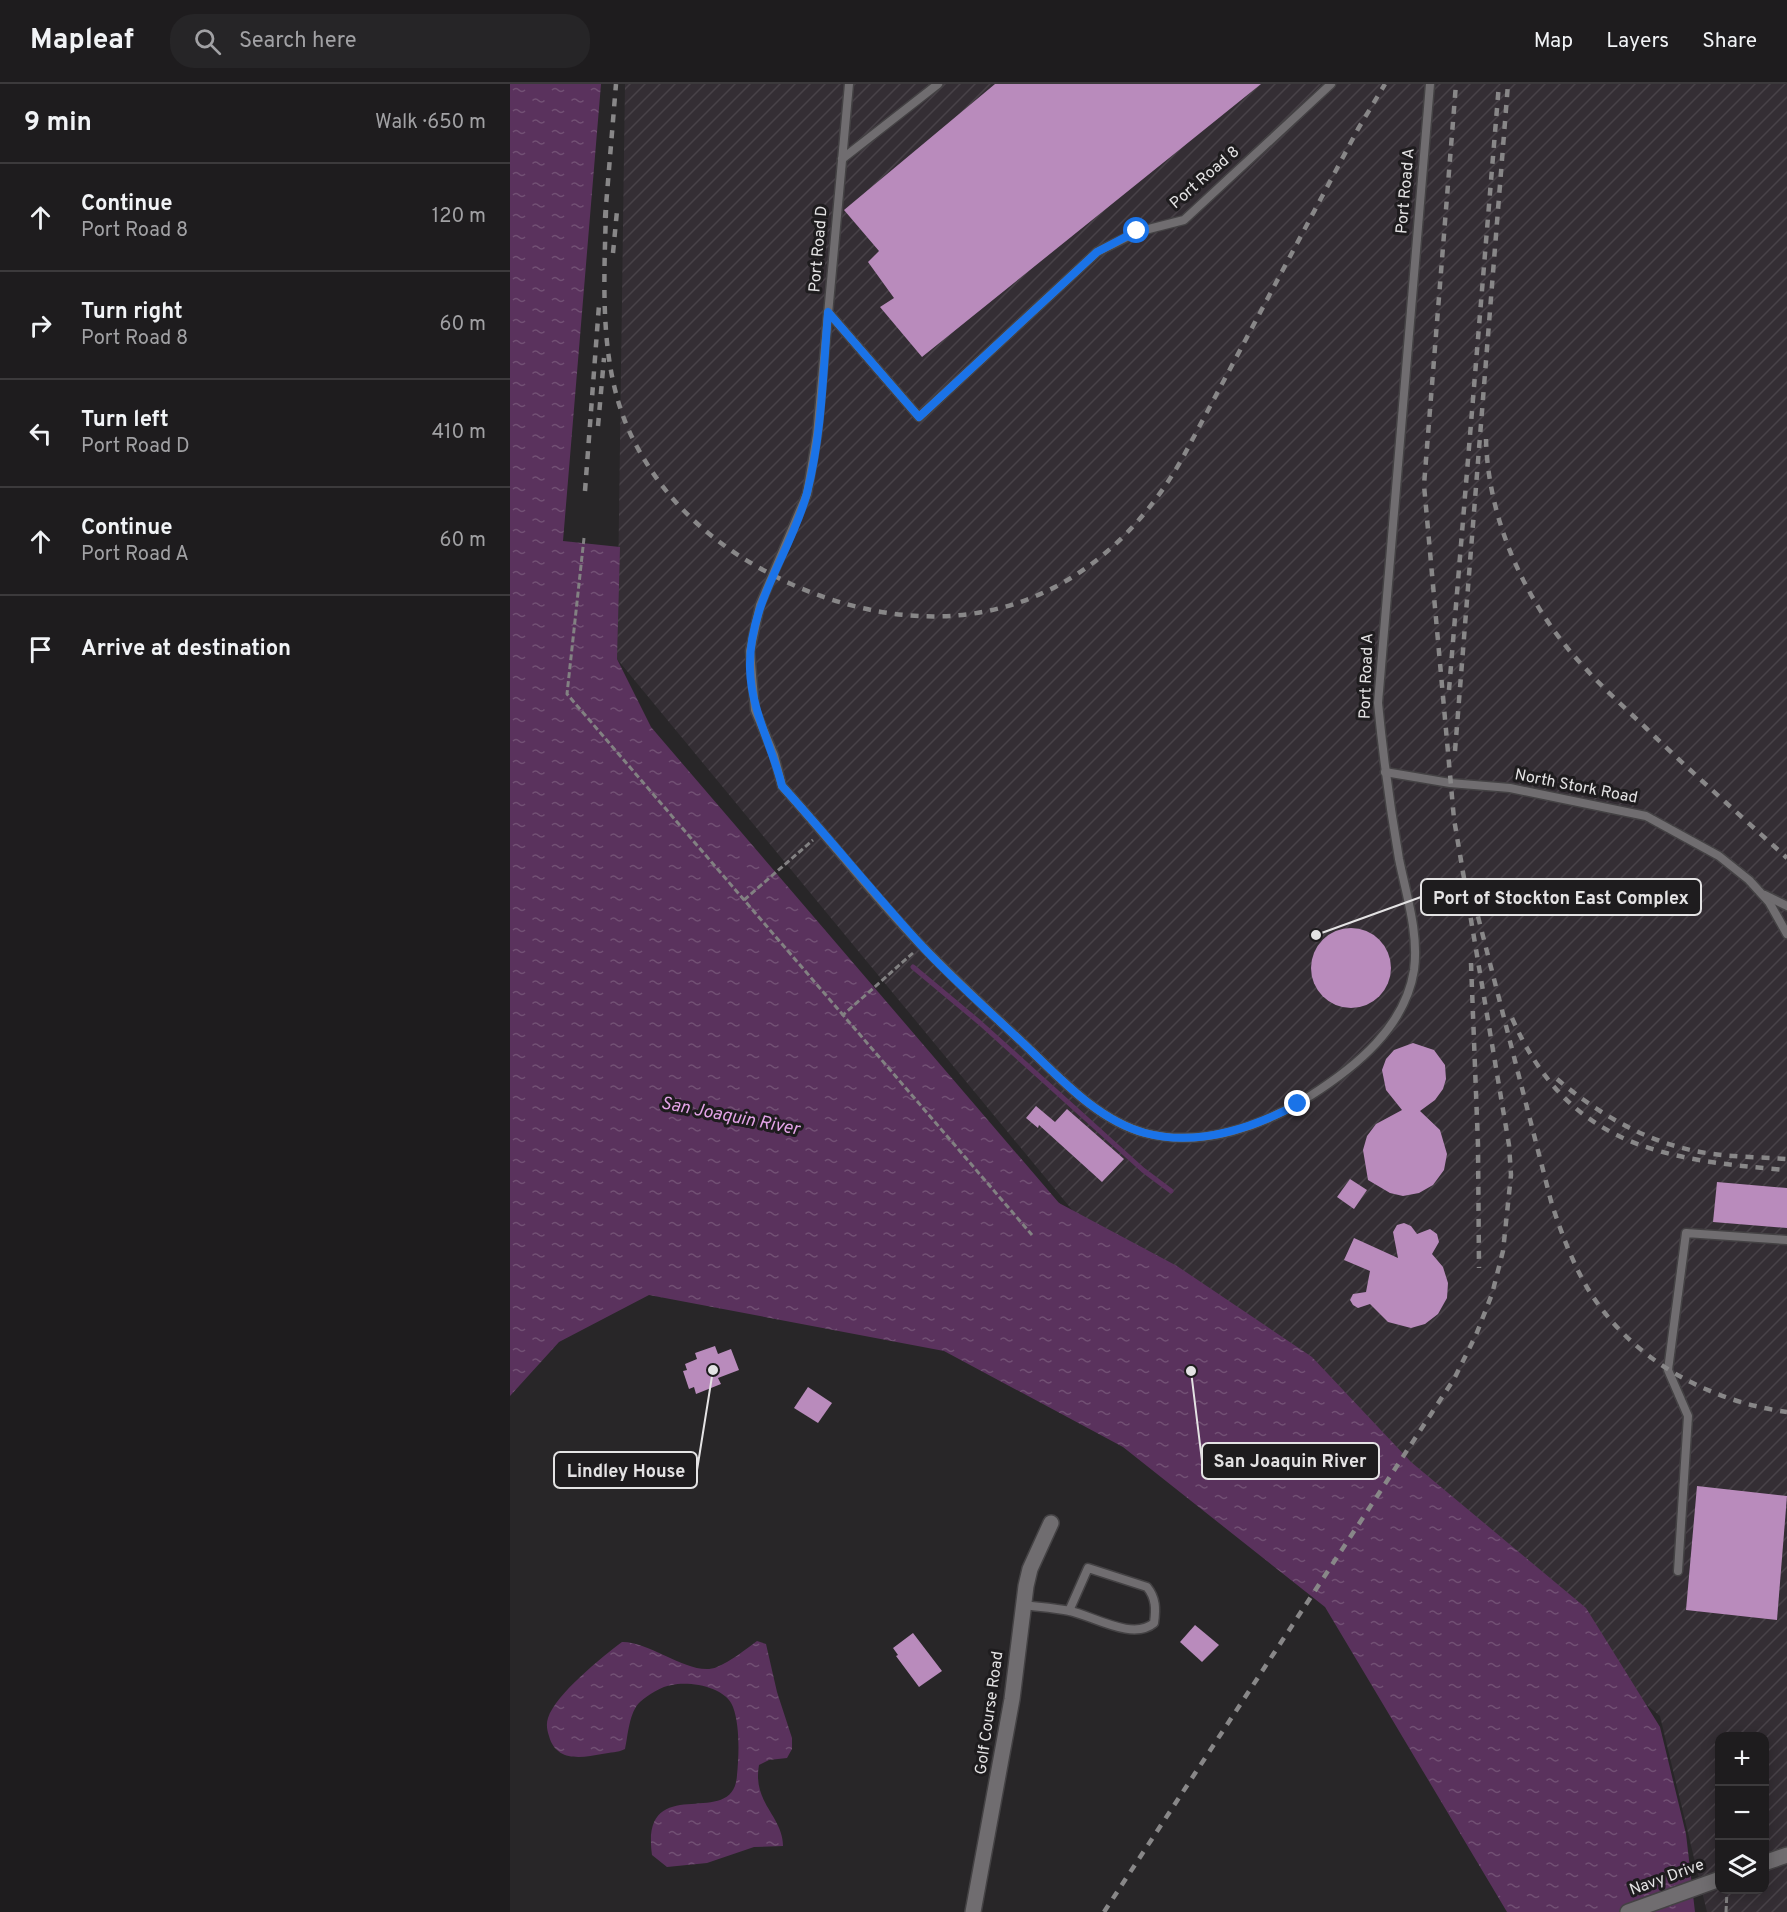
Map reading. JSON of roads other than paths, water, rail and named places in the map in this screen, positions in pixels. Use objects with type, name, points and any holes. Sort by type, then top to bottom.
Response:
[{"type":"street","name":"Golf Course Road","points":[[973,1912],[1012,1699],[1023,1605],[1030,1569],[1051,1523]]},
{"type":"street","points":[[1769,1861],[1787,1855]]},
{"type":"street","name":"Navy Drive","points":[[1628,1912],[1715,1879]]},
{"type":"lane","name":"Port Road D","points":[[849,84],[817,435],[807,494],[760,605],[752,635],[750,660],[755,710],[774,755],[782,786],[921,946],[1062,1080],[1113,1119],[1154,1134]]},
{"type":"lane","points":[[842,159],[938,84]]},
{"type":"lane","name":"Port Road 8","points":[[828,312],[919,417],[1097,252],[1137,231],[1184,220],[1331,84]]},
{"type":"lane","name":"Port Road A","points":[[1154,1134],[1172,1137],[1213,1135],[1270,1119],[1333,1081],[1363,1055],[1395,1020],[1411,982],[1415,950],[1385,772],[1379,691],[1430,84]]},
{"type":"lane","name":"North Stork Road","points":[[1385,772],[1450,783],[1510,788],[1646,816],[1719,856],[1769,902],[1787,934]]},
{"type":"lane","points":[[1759,892],[1787,906]]},
{"type":"lane","points":[[1678,1571],[1688,1416],[1668,1370],[1686,1233],[1787,1240]]},
{"type":"lane","points":[[1023,1605],[1069,1611],[1130,1629],[1150,1627],[1154,1623],[1156,1611],[1152,1593],[1147,1587],[1088,1568],[1069,1611]]},
{"type":"water","points":[[510,84],[601,84],[563,541],[620,547],[617,659],[651,727],[1059,1203],[1177,1266],[1312,1357],[1411,1462],[1586,1608],[1660,1727],[1686,1834],[1695,1912],[1507,1912],[1325,1607],[1123,1447],[944,1351],[649,1295],[559,1342],[510,1396]]},
{"type":"water","points":[[757,1641],[766,1644],[777,1692],[792,1738],[792,1749],[787,1758],[769,1760],[759,1765],[758,1778],[764,1799],[782,1835],[783,1846],[754,1847],[707,1863],[667,1867],[652,1855],[652,1829],[660,1814],[673,1807],[721,1800],[732,1792],[738,1767],[737,1723],[729,1700],[715,1690],[697,1685],[680,1684],[664,1687],[651,1694],[636,1706],[625,1749],[617,1752],[578,1757],[563,1754],[552,1744],[547,1725],[553,1708],[580,1677],[622,1642],[645,1647],[683,1664],[707,1669],[727,1662]]},
{"type":"waterway","points":[[913,967],[979,1022],[1143,1170],[1171,1191]]},
{"type":"railway","points":[[605,218],[616,84]]},
{"type":"railway","points":[[606,210],[604,269],[606,329],[615,388],[623,416],[635,443],[649,467],[682,509],[721,543],[766,572],[791,584],[850,605],[907,615],[961,615],[1013,604],[1062,583],[1106,552],[1147,511],[1182,459],[1358,129],[1385,84]]},
{"type":"railway","points":[[1104,1912],[1454,1379],[1476,1335],[1492,1294],[1503,1251],[1511,1175],[1509,1145],[1454,819],[1424,485],[1456,84]]},
{"type":"railway","points":[[1449,690],[1499,84]]},
{"type":"railway","points":[[1455,751],[1508,84]]},
{"type":"railway","points":[[613,253],[617,211]]},
{"type":"railway","points":[[585,491],[599,305]]},
{"type":"railway","points":[[598,426],[604,358]]},
{"type":"railway","points":[[1486,439],[1488,470],[1503,533],[1515,563],[1546,619],[1564,644],[1607,691],[1787,858]]},
{"type":"railway","points":[[1474,901],[1552,1205],[1572,1258],[1588,1289],[1626,1336],[1674,1373],[1728,1398],[1787,1412]]},
{"type":"railway","points":[[1471,963],[1478,1145],[1479,1268]]},
{"type":"railway","points":[[1512,1018],[1535,1061],[1561,1094],[1591,1120],[1624,1138],[1660,1151],[1699,1160],[1787,1170]]},
{"type":"railway","points":[[1557,1079],[1605,1114],[1657,1140],[1706,1153],[1787,1159]]},
{"type":"place","name":"Port of Stockton East Complex","points":[[1316,935]]},
{"type":"place","name":"Lindley House","points":[[713,1370]]},
{"type":"place","name":"San Joaquin River","points":[[1191,1371]]}]
